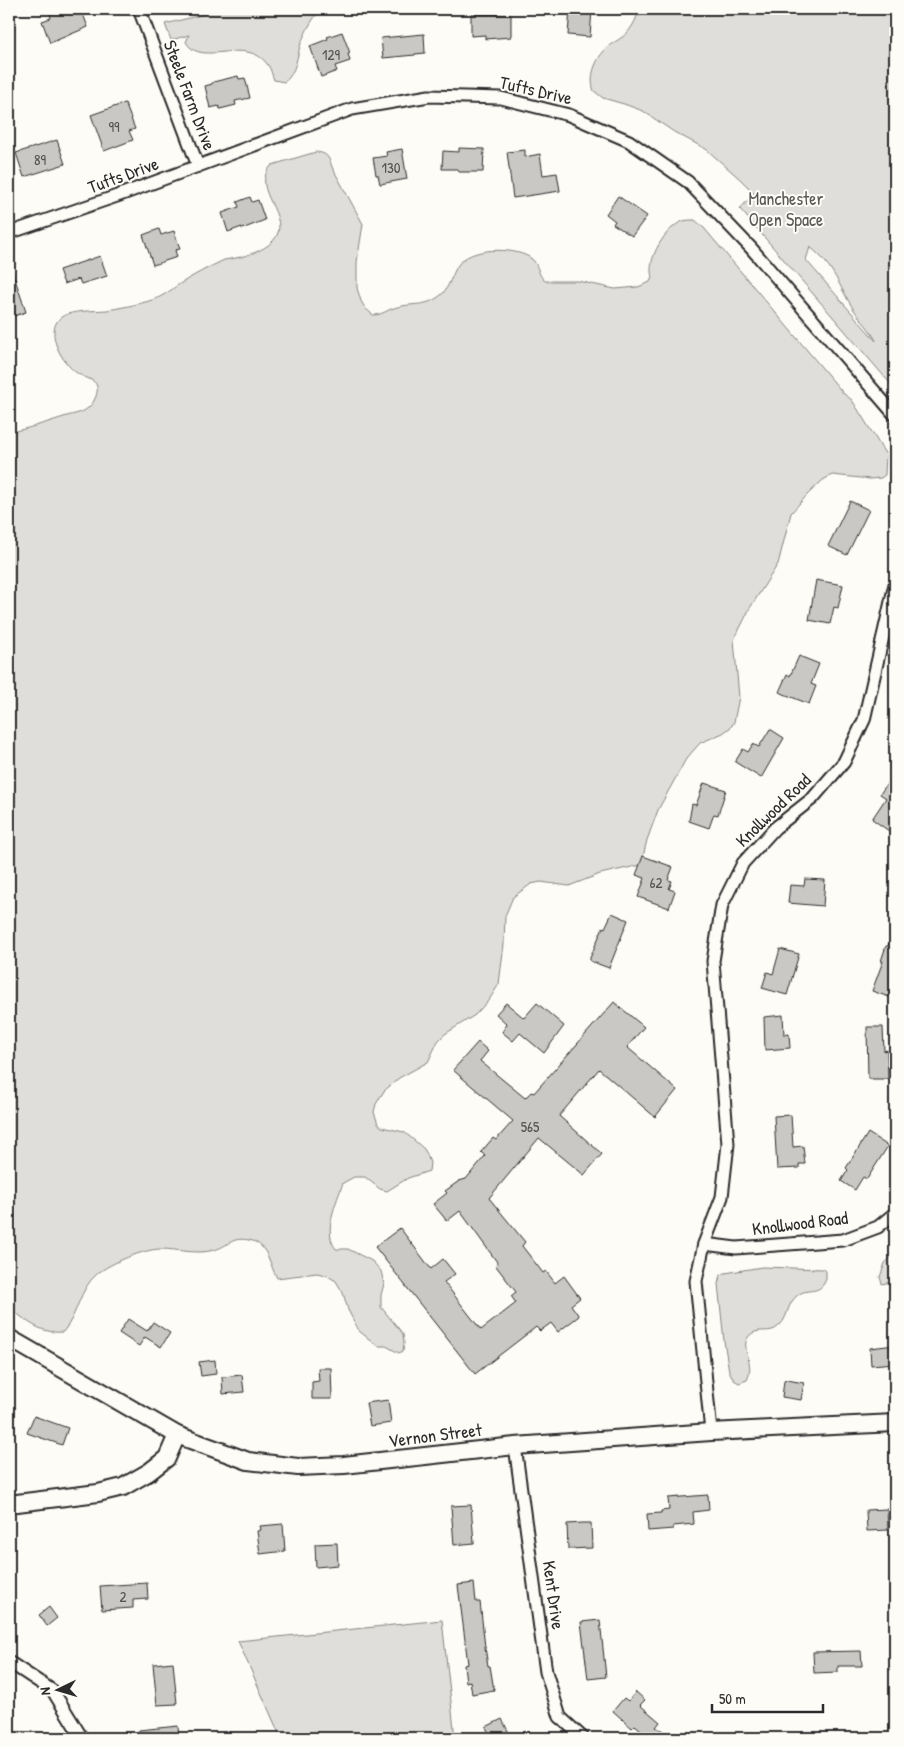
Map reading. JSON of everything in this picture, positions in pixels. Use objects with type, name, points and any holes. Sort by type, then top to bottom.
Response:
[{"type":"street","name":"Steele Farm Drive","points":[[139,9],[198,166]]},
{"type":"street","name":"Tufts Drive","points":[[9,233],[352,109],[429,96],[500,98],[569,114],[629,141],[688,182],[751,248],[895,415]]},
{"type":"street","name":"Knollwood Road","points":[[712,1432],[696,1281],[704,1244],[722,1197],[728,1144],[713,961],[722,905],[744,863],[775,828],[813,798],[844,762],[864,720],[895,584]]},
{"type":"street","name":"Knollwood Road","points":[[704,1244],[736,1248],[843,1240],[878,1227],[895,1213]]},
{"type":"street","name":"Vernon Street","points":[[9,1338],[177,1434],[248,1461],[298,1467],[344,1465],[515,1446],[712,1432],[895,1424]]},
{"type":"street","points":[[9,1504],[98,1493],[123,1486],[149,1472],[167,1458],[177,1434]]},
{"type":"street","name":"Kent Drive","points":[[515,1446],[546,1672],[560,1717],[583,1738]]},
{"type":"street","points":[[9,1662],[53,1691],[82,1738]]},
{"type":"green space","points":[[207,9],[321,9],[312,21],[301,43],[291,75],[284,82],[274,80],[268,65],[259,56],[248,52],[236,51],[202,53],[193,49],[186,42],[189,35],[171,40],[165,24],[205,14]]},
{"type":"green space","name":"Manchester Open Space","points":[[639,9],[895,9],[895,389],[740,209],[754,193],[740,179],[706,149],[674,132],[643,111],[603,98],[594,91],[592,79],[598,60],[605,49],[627,33],[636,19]],"holes":[[[810,247],[831,269],[854,310],[876,341],[806,260]]]},
{"type":"green space","points":[[316,152],[323,153],[329,158],[363,224],[357,262],[357,288],[365,308],[373,315],[401,306],[430,302],[444,292],[458,265],[464,259],[492,250],[502,250],[529,257],[535,262],[545,281],[578,281],[615,289],[638,287],[650,282],[652,277],[652,261],[664,237],[677,224],[683,221],[695,220],[704,228],[844,394],[852,400],[886,455],[885,475],[881,478],[870,479],[832,475],[823,480],[791,513],[778,564],[750,608],[734,640],[739,697],[734,722],[723,733],[700,743],[686,759],[658,810],[647,840],[641,865],[600,874],[569,886],[541,882],[531,884],[513,897],[505,916],[499,984],[489,1000],[475,1015],[445,1034],[438,1041],[428,1062],[399,1078],[384,1091],[376,1104],[374,1112],[378,1124],[382,1127],[404,1132],[424,1149],[430,1163],[429,1171],[408,1178],[387,1191],[380,1189],[365,1177],[354,1177],[343,1183],[334,1207],[330,1234],[336,1249],[348,1249],[372,1261],[381,1271],[384,1284],[381,1295],[381,1307],[403,1334],[403,1351],[399,1353],[386,1346],[378,1346],[359,1331],[336,1281],[326,1275],[317,1273],[277,1278],[262,1247],[253,1241],[240,1239],[207,1251],[194,1252],[161,1249],[137,1254],[118,1261],[91,1280],[63,1332],[47,1331],[33,1325],[9,1307],[9,432],[86,410],[96,397],[96,384],[72,369],[57,348],[54,332],[60,318],[76,312],[107,310],[156,299],[224,260],[256,252],[265,247],[273,241],[278,232],[279,222],[267,193],[265,184],[266,174],[272,165]]},
{"type":"green space","points":[[895,1254],[895,1281],[882,1284],[880,1277],[885,1263]]},
{"type":"green space","points":[[762,1267],[824,1269],[826,1271],[826,1279],[820,1288],[798,1295],[791,1303],[783,1321],[775,1329],[758,1331],[749,1336],[746,1340],[746,1345],[750,1368],[749,1374],[747,1380],[739,1383],[734,1380],[729,1371],[718,1284],[720,1276],[725,1273]]},
{"type":"green space","points":[[442,1620],[455,1738],[281,1738],[238,1641]]},
{"type":"building","points":[[63,9],[81,9],[88,27],[50,43],[42,21],[51,18],[50,14]]},
{"type":"building","points":[[570,9],[592,9],[590,37],[568,35]]},
{"type":"building","points":[[471,14],[511,15],[511,37],[485,39],[485,35],[471,36]]},
{"type":"building","points":[[342,32],[350,53],[348,54],[350,61],[335,66],[337,71],[321,77],[310,46]]},
{"type":"building","points":[[424,34],[425,53],[383,58],[381,38]]},
{"type":"building","points":[[238,76],[239,79],[245,78],[250,98],[235,101],[236,105],[220,109],[219,106],[210,108],[205,86],[213,82]]},
{"type":"building","points":[[125,103],[135,129],[129,131],[133,140],[104,151],[91,115]]},
{"type":"building","points":[[57,140],[65,164],[24,177],[16,153]]},
{"type":"building","points":[[459,148],[484,149],[483,172],[459,172],[458,169],[442,169],[443,151],[459,152]]},
{"type":"building","points":[[402,149],[407,179],[380,184],[378,175],[376,175],[373,158],[387,156],[386,152]]},
{"type":"building","points":[[525,150],[525,157],[540,154],[543,175],[557,173],[560,191],[513,198],[507,152]]},
{"type":"building","points":[[618,196],[647,216],[632,236],[613,224],[615,221],[606,214]]},
{"type":"building","points":[[250,197],[252,202],[258,200],[265,220],[228,232],[222,213],[239,207],[237,202]]},
{"type":"building","points":[[159,229],[161,235],[174,231],[180,249],[175,250],[177,257],[153,265],[143,235]]},
{"type":"building","points":[[100,256],[107,276],[81,284],[79,279],[64,284],[59,270]]},
{"type":"building","points":[[11,267],[26,312],[14,316],[12,312],[9,313],[9,268]]},
{"type":"building","points":[[850,501],[869,510],[847,555],[828,546]]},
{"type":"building","points":[[816,580],[843,585],[838,608],[834,607],[830,624],[809,620]]},
{"type":"building","points":[[799,656],[819,664],[811,684],[816,686],[809,704],[779,692],[787,674],[790,676]]},
{"type":"building","points":[[770,729],[784,738],[761,778],[735,762],[743,749],[748,752],[753,744],[759,747]]},
{"type":"building","points":[[895,772],[895,822],[889,831],[872,819],[886,798],[880,794]]},
{"type":"building","points":[[704,783],[726,790],[718,815],[714,814],[709,828],[689,821],[692,804],[696,805]]},
{"type":"building","points":[[643,856],[673,867],[668,880],[672,881],[669,889],[675,891],[669,908],[638,897],[645,878],[636,875]]},
{"type":"building","points":[[805,879],[825,880],[823,906],[788,903],[790,885],[804,886]]},
{"type":"building","points":[[612,913],[628,920],[609,968],[590,961],[590,958],[603,927],[605,928]]},
{"type":"building","points":[[894,931],[895,966],[892,976],[895,980],[889,997],[872,991],[883,961],[881,961],[886,946],[888,946]]},
{"type":"building","points":[[780,949],[799,954],[787,995],[762,988],[767,972],[773,974]]},
{"type":"building","points":[[614,1002],[644,1027],[627,1047],[677,1090],[655,1117],[599,1069],[559,1116],[602,1154],[584,1175],[539,1138],[489,1198],[525,1242],[522,1246],[543,1273],[546,1271],[555,1283],[564,1276],[580,1298],[571,1305],[579,1316],[558,1332],[551,1323],[540,1331],[536,1327],[475,1374],[375,1247],[400,1228],[431,1269],[443,1259],[455,1274],[444,1282],[481,1330],[516,1303],[511,1296],[516,1292],[496,1266],[497,1262],[460,1211],[447,1221],[433,1204],[447,1193],[445,1191],[459,1181],[466,1179],[485,1156],[481,1152],[493,1138],[496,1140],[513,1121],[453,1070],[478,1042],[488,1051],[480,1061],[525,1098],[531,1092],[534,1093]]},
{"type":"building","points":[[506,1003],[524,1018],[537,1003],[564,1026],[544,1053],[520,1033],[513,1041],[502,1032],[507,1024],[496,1014]]},
{"type":"building","points":[[783,1015],[784,1035],[789,1034],[790,1048],[765,1050],[764,1017]]},
{"type":"building","points":[[867,1027],[883,1027],[884,1051],[887,1050],[888,1079],[868,1079]]},
{"type":"building","points":[[791,1115],[793,1147],[803,1146],[805,1164],[799,1164],[799,1168],[777,1169],[774,1116]]},
{"type":"building","points":[[868,1133],[888,1146],[867,1179],[863,1177],[855,1190],[841,1181],[848,1170],[846,1168]]},
{"type":"building","points":[[128,1319],[147,1331],[153,1322],[170,1333],[161,1347],[145,1337],[139,1346],[119,1333]]},
{"type":"building","points":[[895,1345],[895,1363],[871,1365],[870,1348]]},
{"type":"building","points":[[215,1360],[216,1374],[201,1376],[199,1362]]},
{"type":"building","points":[[318,1368],[331,1368],[332,1399],[312,1399],[312,1382],[319,1381]]},
{"type":"building","points":[[242,1375],[244,1392],[223,1394],[222,1377]]},
{"type":"building","points":[[784,1381],[804,1383],[801,1400],[782,1397]]},
{"type":"building","points":[[388,1400],[391,1423],[370,1426],[366,1403]]},
{"type":"building","points":[[34,1416],[68,1428],[62,1445],[27,1433]]},
{"type":"building","points":[[708,1495],[709,1510],[693,1512],[694,1524],[673,1526],[673,1529],[648,1531],[647,1514],[661,1513],[661,1511],[669,1510],[668,1498]]},
{"type":"building","points":[[471,1505],[474,1543],[454,1545],[451,1506]]},
{"type":"building","points":[[887,1509],[888,1530],[867,1531],[866,1510]]},
{"type":"building","points":[[591,1523],[592,1548],[568,1549],[567,1524]]},
{"type":"building","points":[[283,1524],[285,1551],[260,1554],[257,1531],[261,1530],[260,1526]]},
{"type":"building","points":[[337,1543],[338,1565],[316,1567],[315,1544]]},
{"type":"building","points":[[147,1583],[148,1599],[133,1600],[133,1608],[102,1610],[100,1586]]},
{"type":"building","points":[[474,1583],[476,1602],[480,1602],[488,1666],[490,1666],[494,1690],[472,1694],[470,1681],[466,1682],[464,1665],[468,1664],[458,1585]]},
{"type":"building","points":[[49,1607],[57,1618],[47,1626],[39,1615]]},
{"type":"building","points":[[600,1620],[606,1677],[588,1679],[581,1622]]},
{"type":"building","points":[[861,1651],[862,1666],[838,1666],[838,1672],[814,1673],[813,1652]]},
{"type":"building","points":[[173,1662],[177,1704],[157,1705],[153,1664]]},
{"type":"building","points":[[636,1692],[645,1700],[640,1705],[660,1722],[656,1727],[675,1738],[651,1738],[635,1725],[632,1728],[613,1711],[624,1698],[628,1701]]},
{"type":"building","points":[[502,1719],[509,1733],[499,1738],[491,1738],[486,1727]]},
{"type":"building","points":[[178,1726],[179,1738],[139,1738],[139,1730]]}]
